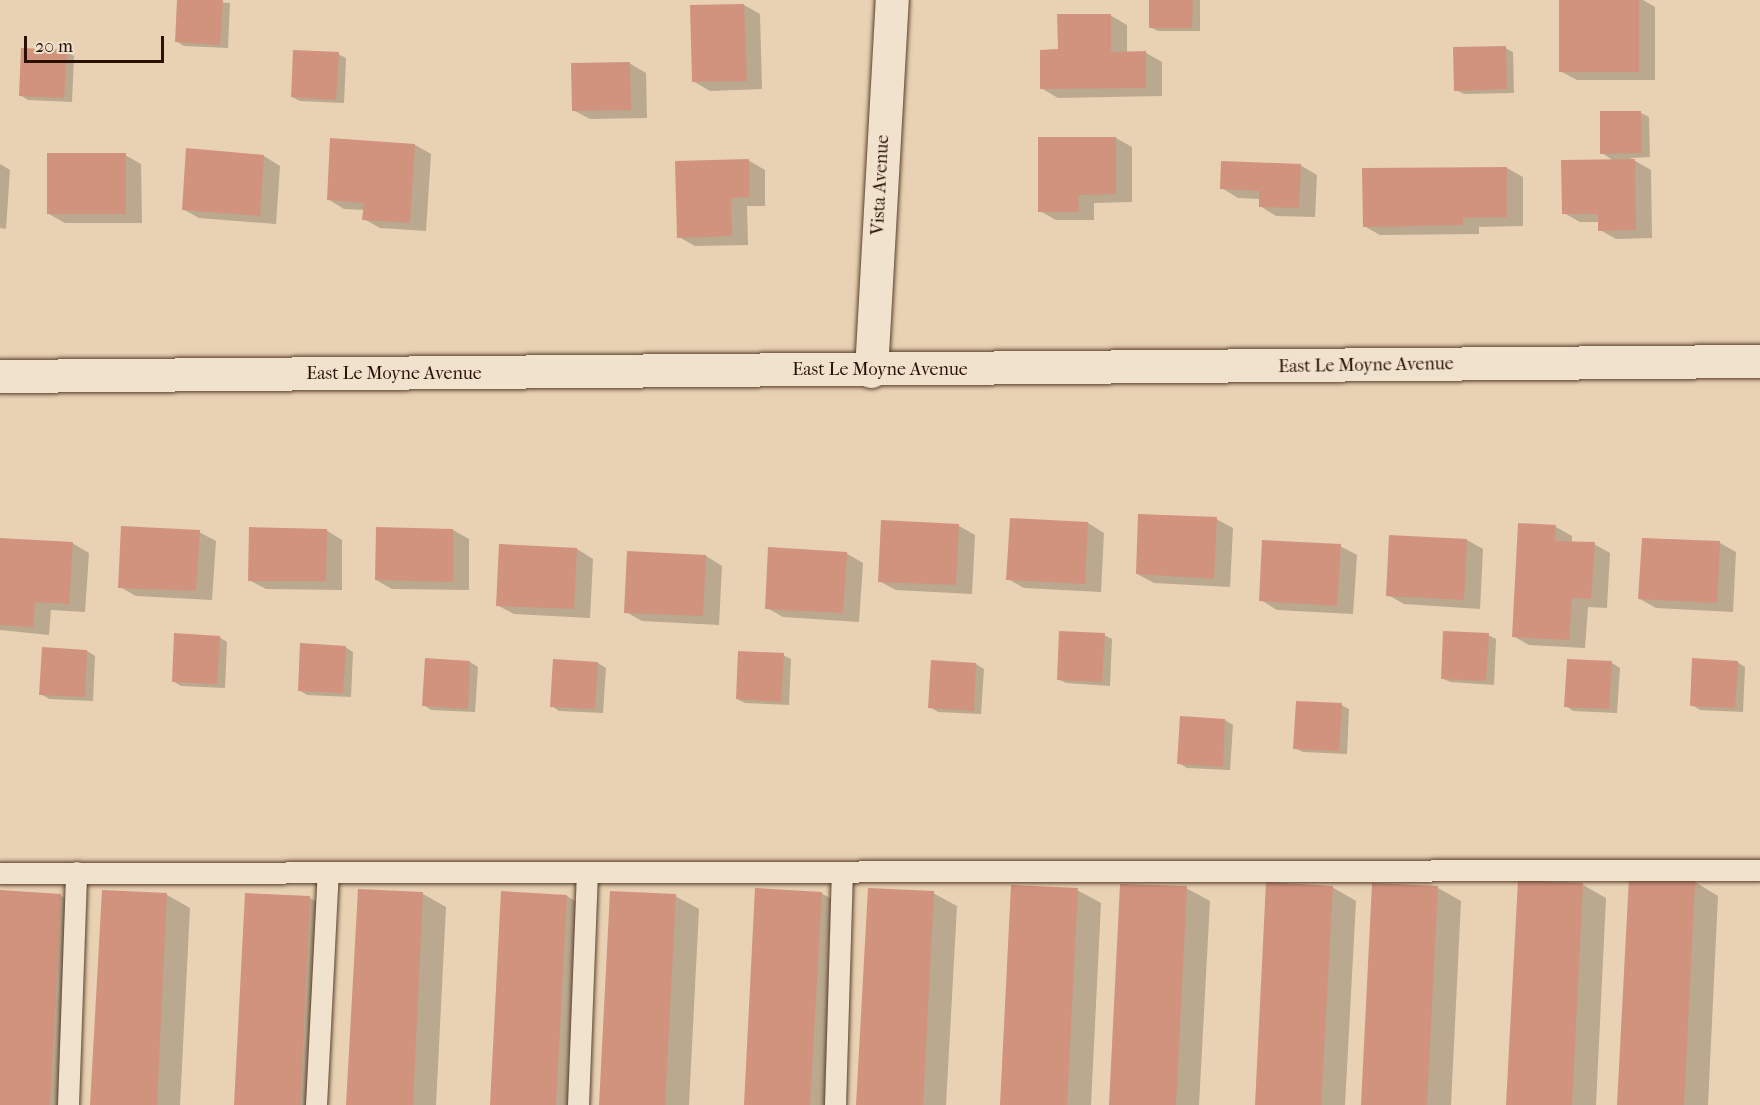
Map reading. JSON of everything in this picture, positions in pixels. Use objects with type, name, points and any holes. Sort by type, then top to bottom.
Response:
[{"type":"street","name":"Vista Avenue","points":[[871,371],[892,0]]},
{"type":"street","name":"East Le Moyne Avenue","points":[[0,376],[871,371],[1760,361]]},
{"type":"lane","points":[[0,873],[1760,870]]},
{"type":"lane","points":[[68,1105],[76,872]]},
{"type":"lane","points":[[316,1105],[328,872]]},
{"type":"lane","points":[[835,1105],[842,872]]},
{"type":"lane","points":[[578,1105],[587,873]]},
{"type":"building","points":[[177,0],[223,0],[220,45],[175,42]]},
{"type":"building","points":[[1149,0],[1193,0],[1192,28],[1149,28]]},
{"type":"building","points":[[1559,0],[1639,0],[1639,72],[1559,72]]},
{"type":"building","points":[[744,4],[747,81],[692,82],[690,5]]},
{"type":"building","points":[[1057,14],[1111,14],[1111,52],[1146,51],[1146,88],[1040,89],[1040,50],[1058,49]]},
{"type":"building","points":[[1506,46],[1507,89],[1454,91],[1453,47]]},
{"type":"building","points":[[21,48],[67,50],[64,98],[19,96]]},
{"type":"building","points":[[293,50],[339,52],[336,100],[291,97]]},
{"type":"building","points":[[630,62],[631,110],[572,111],[571,63]]},
{"type":"building","points":[[1600,111],[1641,111],[1642,153],[1600,154]]},
{"type":"building","points":[[1038,137],[1116,137],[1116,194],[1078,195],[1079,212],[1038,212]]},
{"type":"building","points":[[330,138],[415,144],[410,223],[362,220],[364,203],[327,200]]},
{"type":"building","points":[[186,148],[264,155],[260,216],[182,210]]},
{"type":"building","points":[[47,153],[126,153],[126,214],[47,214]]},
{"type":"building","points":[[749,159],[749,197],[731,198],[732,236],[677,238],[675,161]]},
{"type":"building","points":[[1635,159],[1636,230],[1598,231],[1598,214],[1562,214],[1561,160]]},
{"type":"building","points":[[1221,161],[1301,164],[1299,208],[1259,207],[1259,191],[1220,189]]},
{"type":"building","points":[[1507,167],[1507,217],[1463,218],[1463,225],[1363,227],[1362,168]]},
{"type":"building","points":[[1138,514],[1217,517],[1214,579],[1136,574]]},
{"type":"building","points":[[1010,518],[1088,522],[1085,584],[1006,580]]},
{"type":"building","points":[[881,520],[959,524],[956,585],[878,582]]},
{"type":"building","points":[[1518,523],[1556,525],[1555,541],[1595,542],[1591,599],[1572,598],[1569,640],[1512,637]]},
{"type":"building","points":[[121,526],[200,530],[196,591],[118,588]]},
{"type":"building","points":[[249,527],[327,529],[326,581],[248,581]]},
{"type":"building","points":[[376,527],[453,529],[453,582],[375,580]]},
{"type":"building","points":[[1389,535],[1467,539],[1464,600],[1386,596]]},
{"type":"building","points":[[0,538],[73,542],[69,604],[35,602],[33,627],[0,625]]},
{"type":"building","points":[[1642,538],[1720,541],[1717,603],[1638,599]]},
{"type":"building","points":[[1262,540],[1341,544],[1337,606],[1259,601]]},
{"type":"building","points":[[499,544],[577,548],[574,609],[496,606]]},
{"type":"building","points":[[768,547],[847,552],[843,613],[765,609]]},
{"type":"building","points":[[627,551],[706,555],[703,616],[624,613]]},
{"type":"building","points":[[1059,631],[1105,633],[1102,682],[1057,680]]},
{"type":"building","points":[[1443,631],[1489,633],[1486,681],[1441,679]]},
{"type":"building","points":[[174,633],[220,636],[217,684],[172,682]]},
{"type":"building","points":[[300,643],[346,646],[343,693],[298,691]]},
{"type":"building","points":[[42,647],[87,650],[85,697],[39,695]]},
{"type":"building","points":[[738,651],[784,653],[781,702],[736,699]]},
{"type":"building","points":[[425,658],[470,661],[468,709],[422,706]]},
{"type":"building","points":[[1692,658],[1738,661],[1735,708],[1690,706]]},
{"type":"building","points":[[553,659],[598,662],[595,709],[550,707]]},
{"type":"building","points":[[1567,659],[1612,661],[1609,709],[1564,707]]},
{"type":"building","points":[[931,660],[976,663],[974,711],[928,708]]},
{"type":"building","points":[[1296,701],[1342,703],[1339,751],[1293,749]]},
{"type":"building","points":[[1180,716],[1225,719],[1223,767],[1177,764]]},
{"type":"building","points":[[1629,877],[1695,881],[1684,1105],[1617,1105]]},
{"type":"building","points":[[1518,880],[1583,883],[1572,1105],[1506,1105]]},
{"type":"building","points":[[1266,882],[1333,886],[1321,1105],[1255,1105]]},
{"type":"building","points":[[1372,883],[1438,886],[1427,1105],[1361,1105]]},
{"type":"building","points":[[1120,884],[1187,886],[1176,1105],[1109,1105]]},
{"type":"building","points":[[1011,885],[1078,888],[1067,1105],[1000,1105]]},
{"type":"building","points":[[755,888],[822,892],[810,1105],[744,1105]]},
{"type":"building","points":[[868,888],[934,891],[923,1105],[856,1105]]},
{"type":"building","points":[[358,889],[423,892],[413,1105],[346,1105]]},
{"type":"building","points":[[0,890],[61,894],[50,1105],[0,1105]]},
{"type":"building","points":[[102,890],[167,893],[157,1105],[90,1105]]},
{"type":"building","points":[[501,891],[567,895],[556,1105],[490,1105]]},
{"type":"building","points":[[610,891],[676,894],[665,1105],[599,1105]]},
{"type":"building","points":[[245,893],[310,896],[300,1105],[234,1105]]}]
